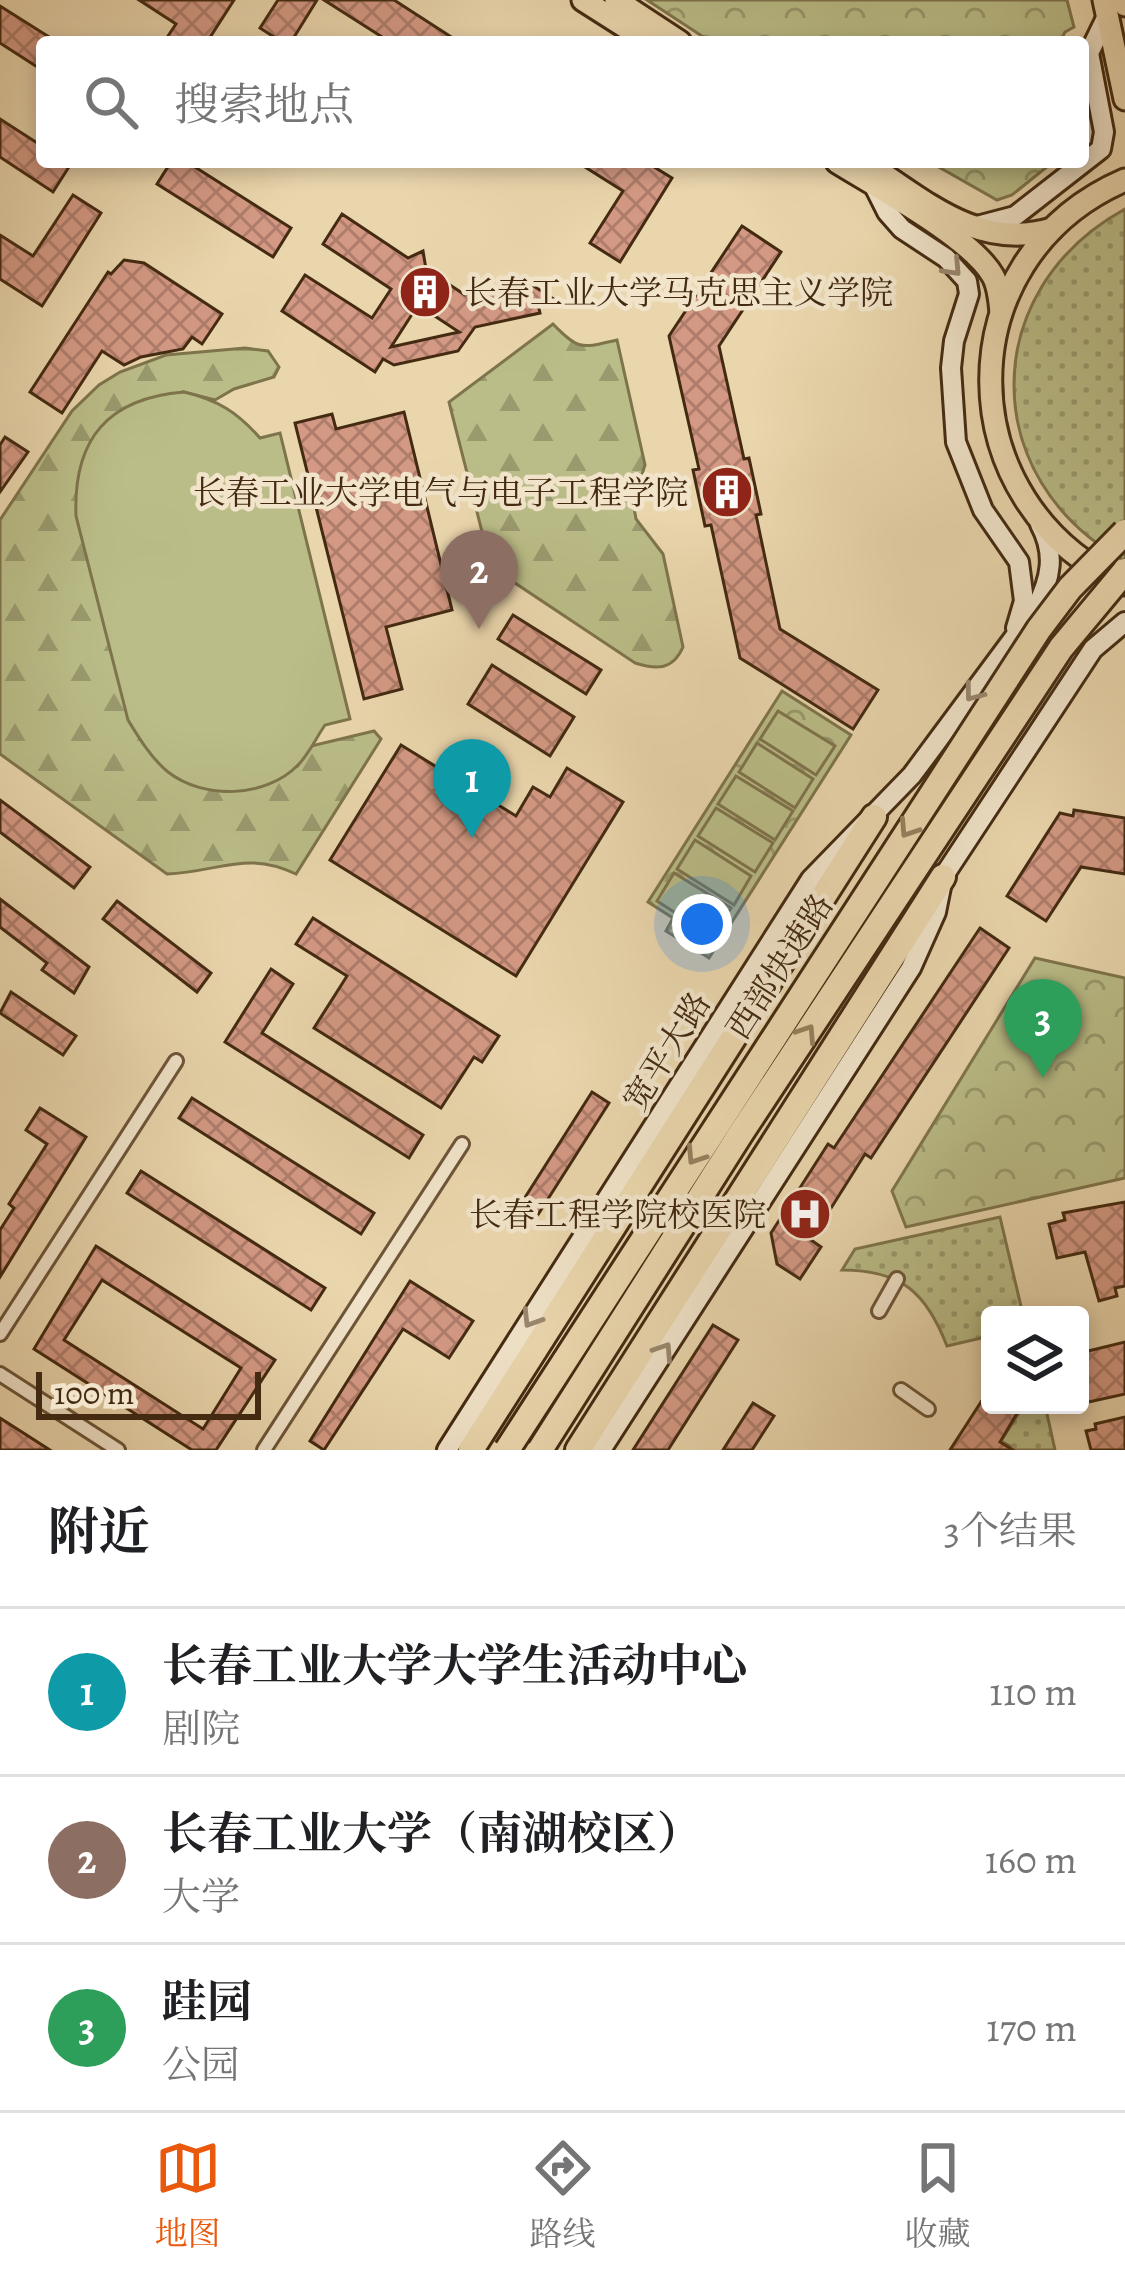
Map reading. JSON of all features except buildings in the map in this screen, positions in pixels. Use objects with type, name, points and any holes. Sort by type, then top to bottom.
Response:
[{"type":"highway","name":"西部快速路","points":[[507,1450],[1039,629],[1070,588],[1125,532]]},
{"type":"highway","name":"西部快速路","points":[[540,1450],[741,1133],[1061,648],[1125,571]]},
{"type":"highway","points":[[471,1450],[874,817]]},
{"type":"highway","points":[[578,1450],[943,877]]},
{"type":"main road","points":[[583,0],[640,36]]},
{"type":"main road","points":[[616,0],[671,36]]},
{"type":"main road","points":[[1115,5],[1125,99]]},
{"type":"main road","points":[[1089,158],[1101,149],[1104,132],[1089,52],[1115,5]]},
{"type":"main road","points":[[846,168],[982,261],[995,279],[1000,314]]},
{"type":"main road","points":[[875,168],[964,224],[996,236],[1026,237],[1052,229]]},
{"type":"main road","points":[[964,224],[1015,217],[1077,168]]},
{"type":"main road","points":[[1123,178],[1052,229],[1024,264],[1000,314],[990,370],[992,416],[1013,481],[1038,519],[1070,552],[1125,584]]},
{"type":"main road","points":[[874,186],[902,229],[946,258],[967,281],[969,294],[950,368],[951,409],[968,480],[1024,578],[1024,601],[1013,640]]},
{"type":"main road","name":"宽平大路","points":[[447,1450],[811,879],[912,775],[1013,640],[1048,584],[1052,556],[1038,519]]},
{"type":"main road","points":[[602,1450],[911,968],[936,912],[943,877],[1081,667],[1121,626]]},
{"type":"street","points":[[0,1334],[176,1061]]},
{"type":"street","points":[[264,1450],[461,1144]]},
{"type":"street","points":[[879,1311],[896,1279]]},
{"type":"street","points":[[0,1374],[118,1450]]},
{"type":"street","points":[[901,1390],[928,1408]]},
{"type":"green space","points":[[647,0],[1067,0],[1074,27],[1063,36],[702,36]]},
{"type":"green space","points":[[941,168],[1046,168],[1012,195],[997,200]]},
{"type":"green space","points":[[1125,209],[1125,561],[1076,526],[1042,483],[1021,435],[1014,385],[1021,335],[1042,287],[1076,244]]},
{"type":"green space","points":[[553,324],[582,345],[617,340],[645,465],[633,502],[636,519],[663,554],[683,647],[664,666],[635,663],[491,567],[449,402]]},
{"type":"green space","points":[[245,348],[268,351],[279,367],[274,377],[215,400],[184,392],[298,765],[311,746],[374,731],[381,739],[296,874],[247,863],[167,874],[0,754],[0,520],[72,411],[99,385],[166,355]]},
{"type":"green space","points":[[184,392],[226,408],[260,438],[280,433],[350,719],[325,725],[298,765],[285,776],[252,789],[217,791],[183,781],[162,766],[136,734],[128,720],[76,516],[81,465],[100,427],[135,403]]},
{"type":"green space","points":[[782,691],[851,735],[709,958],[666,931],[673,918],[648,902]]},
{"type":"green space","points":[[778,711],[835,746],[816,775],[760,739]]},
{"type":"green space","points":[[757,743],[813,779],[795,808],[739,772]]},
{"type":"green space","points":[[736,776],[793,811],[775,840],[718,804]]},
{"type":"green space","points":[[716,808],[773,843],[755,872],[698,836]]},
{"type":"green space","points":[[695,840],[751,876],[734,905],[677,869]]},
{"type":"green space","points":[[674,873],[731,908],[713,937],[657,901]]},
{"type":"green space","points":[[1035,958],[1125,978],[1125,1178],[906,1227],[892,1191]]},
{"type":"green space","points":[[1000,1217],[1021,1306],[981,1306],[981,1338],[947,1346],[930,1311],[909,1288],[880,1274],[842,1270],[855,1249]]},
{"type":"green space","points":[[1018,1414],[1047,1414],[1055,1450],[1008,1450],[1010,1446],[1001,1441]]},
{"type":"place","name":"长春工业大学马克思主义学院","points":[[425,292]]},
{"type":"place","name":"长春工业大学电气与电子工程学院","points":[[727,492]]},
{"type":"place","name":"长春工业大学（南湖校区）","points":[[479,629]]},
{"type":"place","name":"长春工业大学大学生活动中心","points":[[472,838]]},
{"type":"place","name":"跬园","points":[[1043,1078]]},
{"type":"place","name":"长春工程学院校医院","points":[[805,1214]]}]
